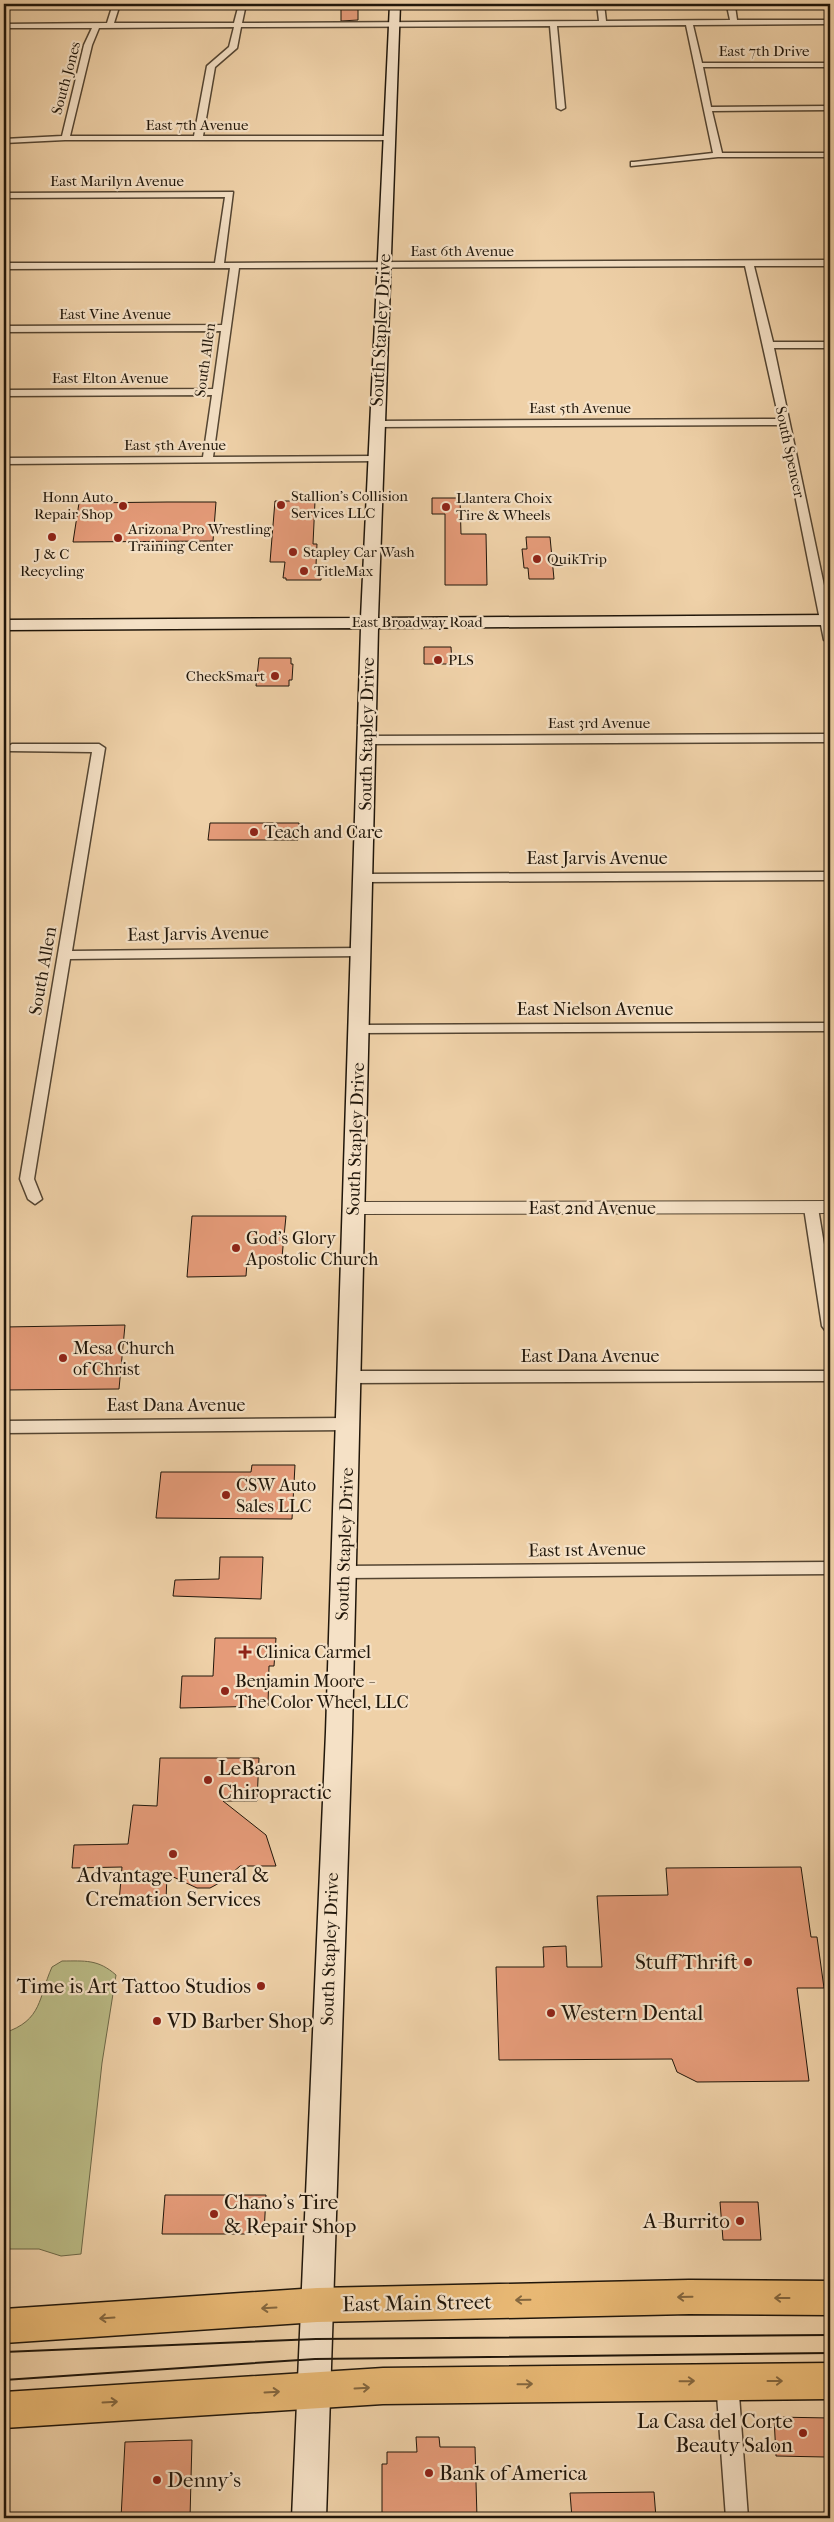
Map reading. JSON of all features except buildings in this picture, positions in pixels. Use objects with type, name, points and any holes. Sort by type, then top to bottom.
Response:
[{"type":"main road","name":"South Stapley Drive","points":[[309,2518],[344,1572],[376,424],[395,4]]},
{"type":"main road","name":"East Broadway Road","points":[[4,625],[828,620]]},
{"type":"main road","name":"East Main Street","points":[[4,2326],[318,2305],[689,2297],[830,2298]]},
{"type":"main road","points":[[4,2410],[384,2386],[830,2381]]},
{"type":"street","points":[[110,24],[116,4]]},
{"type":"street","points":[[198,138],[211,66],[234,48],[242,4]]},
{"type":"street","points":[[600,4],[603,22]]},
{"type":"street","points":[[731,6],[734,22]]},
{"type":"street","points":[[689,22],[718,155]]},
{"type":"street","points":[[4,26],[97,24],[830,22]]},
{"type":"street","points":[[553,23],[561,108]]},
{"type":"street","name":"South Jones","points":[[64,138],[88,45],[97,24]]},
{"type":"street","name":"East 7th Drive","points":[[698,65],[830,65]]},
{"type":"street","points":[[708,109],[830,108]]},
{"type":"street","name":"East 7th Avenue","points":[[4,141],[64,138],[390,138]]},
{"type":"street","points":[[634,164],[718,155],[830,155]]},
{"type":"street","name":"East Marilyn Avenue","points":[[4,195],[230,194],[219,265]]},
{"type":"street","name":"South Spencer","points":[[749,263],[769,345],[828,620],[830,640]]},
{"type":"street","name":"East 6th Avenue","points":[[4,266],[830,263]]},
{"type":"street","name":"South Allen","points":[[208,460],[235,265]]},
{"type":"street","name":"East Vine Avenue","points":[[4,329],[226,328]]},
{"type":"street","points":[[769,345],[830,345]]},
{"type":"street","name":"East Elton Avenue","points":[[4,393],[217,392]]},
{"type":"street","name":"East 5th Avenue","points":[[376,424],[784,422]]},
{"type":"street","name":"East 5th Avenue","points":[[4,461],[376,459]]},
{"type":"street","name":"East 3rd Avenue","points":[[368,740],[830,738]]},
{"type":"street","name":"South Allen","points":[[12,748],[99,748],[27,1179],[35,1199]]},
{"type":"street","name":"East Jarvis Avenue","points":[[364,878],[830,876]]},
{"type":"street","name":"East Jarvis Avenue","points":[[65,954],[361,952]]},
{"type":"street","name":"East Nielson Avenue","points":[[360,1029],[830,1027]]},
{"type":"street","name":"East 2nd Avenue","points":[[354,1208],[830,1207]]},
{"type":"street","points":[[811,1208],[830,1326]]},
{"type":"street","name":"East Dana Avenue","points":[[350,1377],[830,1376]]},
{"type":"street","name":"East Dana Avenue","points":[[4,1427],[348,1424]]},
{"type":"street","name":"East 1st Avenue","points":[[344,1572],[830,1568]]},
{"type":"street","points":[[726,2381],[738,2518]]},
{"type":"green space","points":[[62,1961],[91,1962],[103,1966],[116,1975],[102,2063],[81,2254],[61,2256],[39,2249],[4,2249],[4,2033],[17,2028],[33,2015],[52,1967]]},
{"type":"tram line","points":[[4,2352],[316,2339],[830,2335]]},
{"type":"tram line","points":[[4,2380],[315,2359],[830,2353]]},
{"type":"place","name":"Stallion's Collision Services LLC","points":[[281,505]]},
{"type":"place","name":"Honn Auto Repair Shop","points":[[123,506]]},
{"type":"place","name":"Llantera Choix Tire & Wheels","points":[[446,507]]},
{"type":"place","name":"J & C Recycling","points":[[52,537]]},
{"type":"place","name":"Arizona Pro Wrestling Training Center","points":[[118,538]]},
{"type":"place","name":"Stapley Car Wash","points":[[293,552]]},
{"type":"place","name":"QuikTrip","points":[[537,559]]},
{"type":"place","name":"TitleMax","points":[[304,571]]},
{"type":"place","name":"PLS","points":[[438,660]]},
{"type":"place","name":"CheckSmart","points":[[275,676]]},
{"type":"place","name":"Teach and Care","points":[[254,832]]},
{"type":"place","name":"God’s Glory Apostolic Church","points":[[236,1248]]},
{"type":"place","name":"Mesa Church of Christ","points":[[63,1358]]},
{"type":"place","name":"CSW Auto Sales LLC","points":[[226,1495]]},
{"type":"place","name":"Clinica Carmel","points":[[245,1652]]},
{"type":"place","name":"Benjamin Moore - The Color Wheel, LLC","points":[[225,1691]]},
{"type":"place","name":"LeBaron Chiropractic","points":[[208,1780]]},
{"type":"place","name":"Advantage Funeral & Cremation Services","points":[[173,1854]]},
{"type":"place","name":"Stuff Thrift","points":[[748,1962]]},
{"type":"place","name":"Time is Art Tattoo Studios","points":[[261,1986]]},
{"type":"place","name":"Western Dental","points":[[551,2013]]},
{"type":"place","name":"VD Barber Shop","points":[[157,2021]]},
{"type":"place","name":"Chano's Tire & Repair Shop","points":[[214,2214]]},
{"type":"place","name":"A-Burrito","points":[[740,2221]]},
{"type":"place","name":"La Casa del Corte Beauty Salon","points":[[803,2433]]},
{"type":"place","name":"Bank of America","points":[[429,2473]]},
{"type":"place","name":"Denny's","points":[[157,2480]]}]
